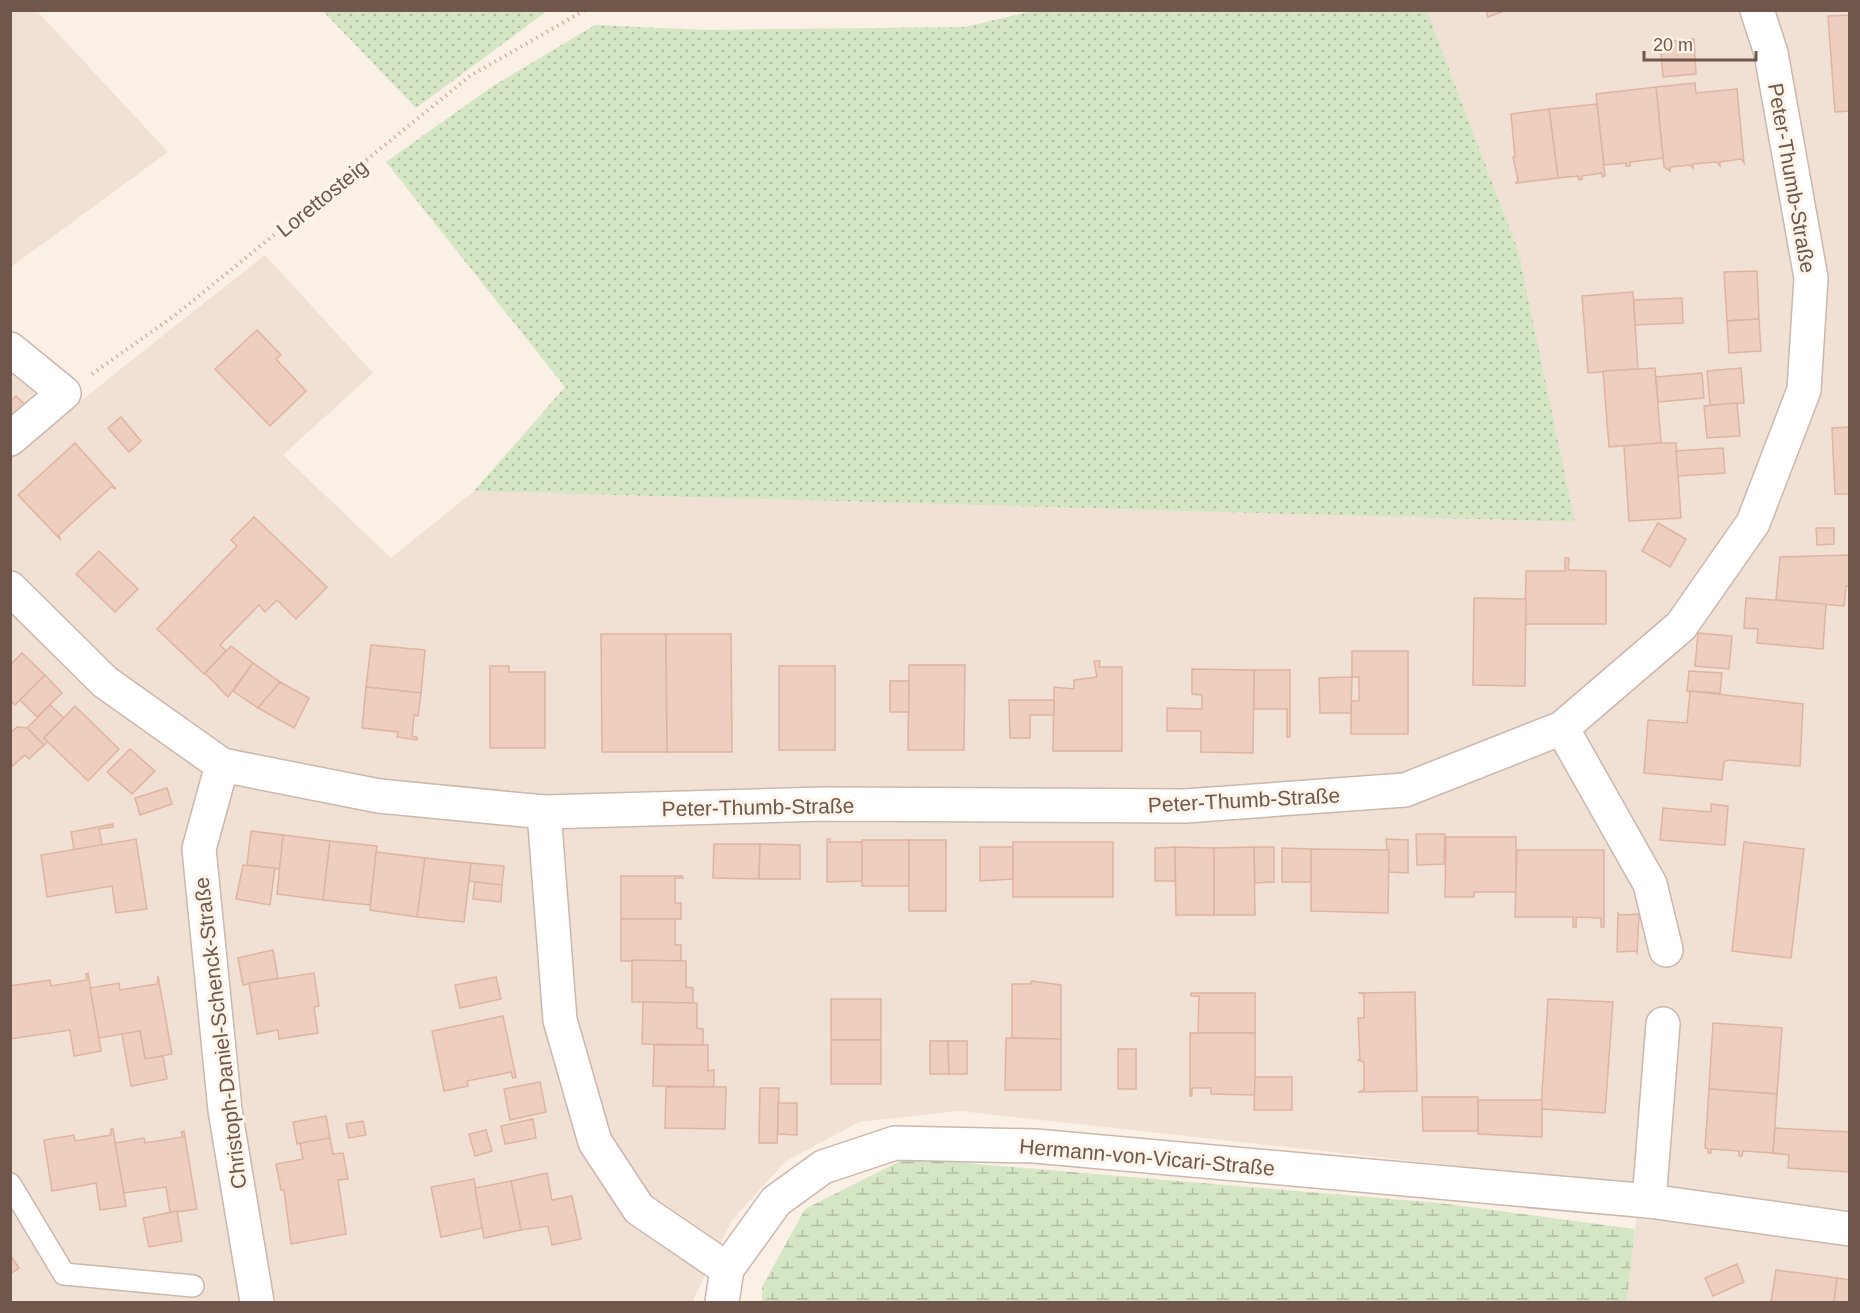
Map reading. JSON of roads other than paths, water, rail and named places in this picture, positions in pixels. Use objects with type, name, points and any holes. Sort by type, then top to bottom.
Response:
[{"type":"street","name":"Peter-Thumb-Straße","points":[[10,588],[105,682],[222,765],[379,796],[544,812],[823,804],[1185,806],[1405,790],[1562,728],[1681,626],[1753,523],[1804,390],[1811,278],[1770,53],[1757,10]]},
{"type":"street","points":[[10,349],[63,393],[10,439]]},
{"type":"street","points":[[1562,728],[1650,884],[1666,950]]},
{"type":"street","name":"Christoph-Daniel-Schenck-Straße","points":[[222,765],[199,849],[225,1110],[256,1302]]},
{"type":"street","points":[[544,812],[560,1020],[595,1142],[639,1209],[727,1269]]},
{"type":"street","points":[[1650,1201],[1663,1024]]},
{"type":"street","name":"Hermann-von-Vicari-Straße","points":[[722,1302],[727,1269],[776,1201],[823,1167],[895,1143],[1035,1146],[1650,1201],[1850,1229]]},
{"type":"lane","points":[[10,1184],[64,1274],[193,1286]]}]
